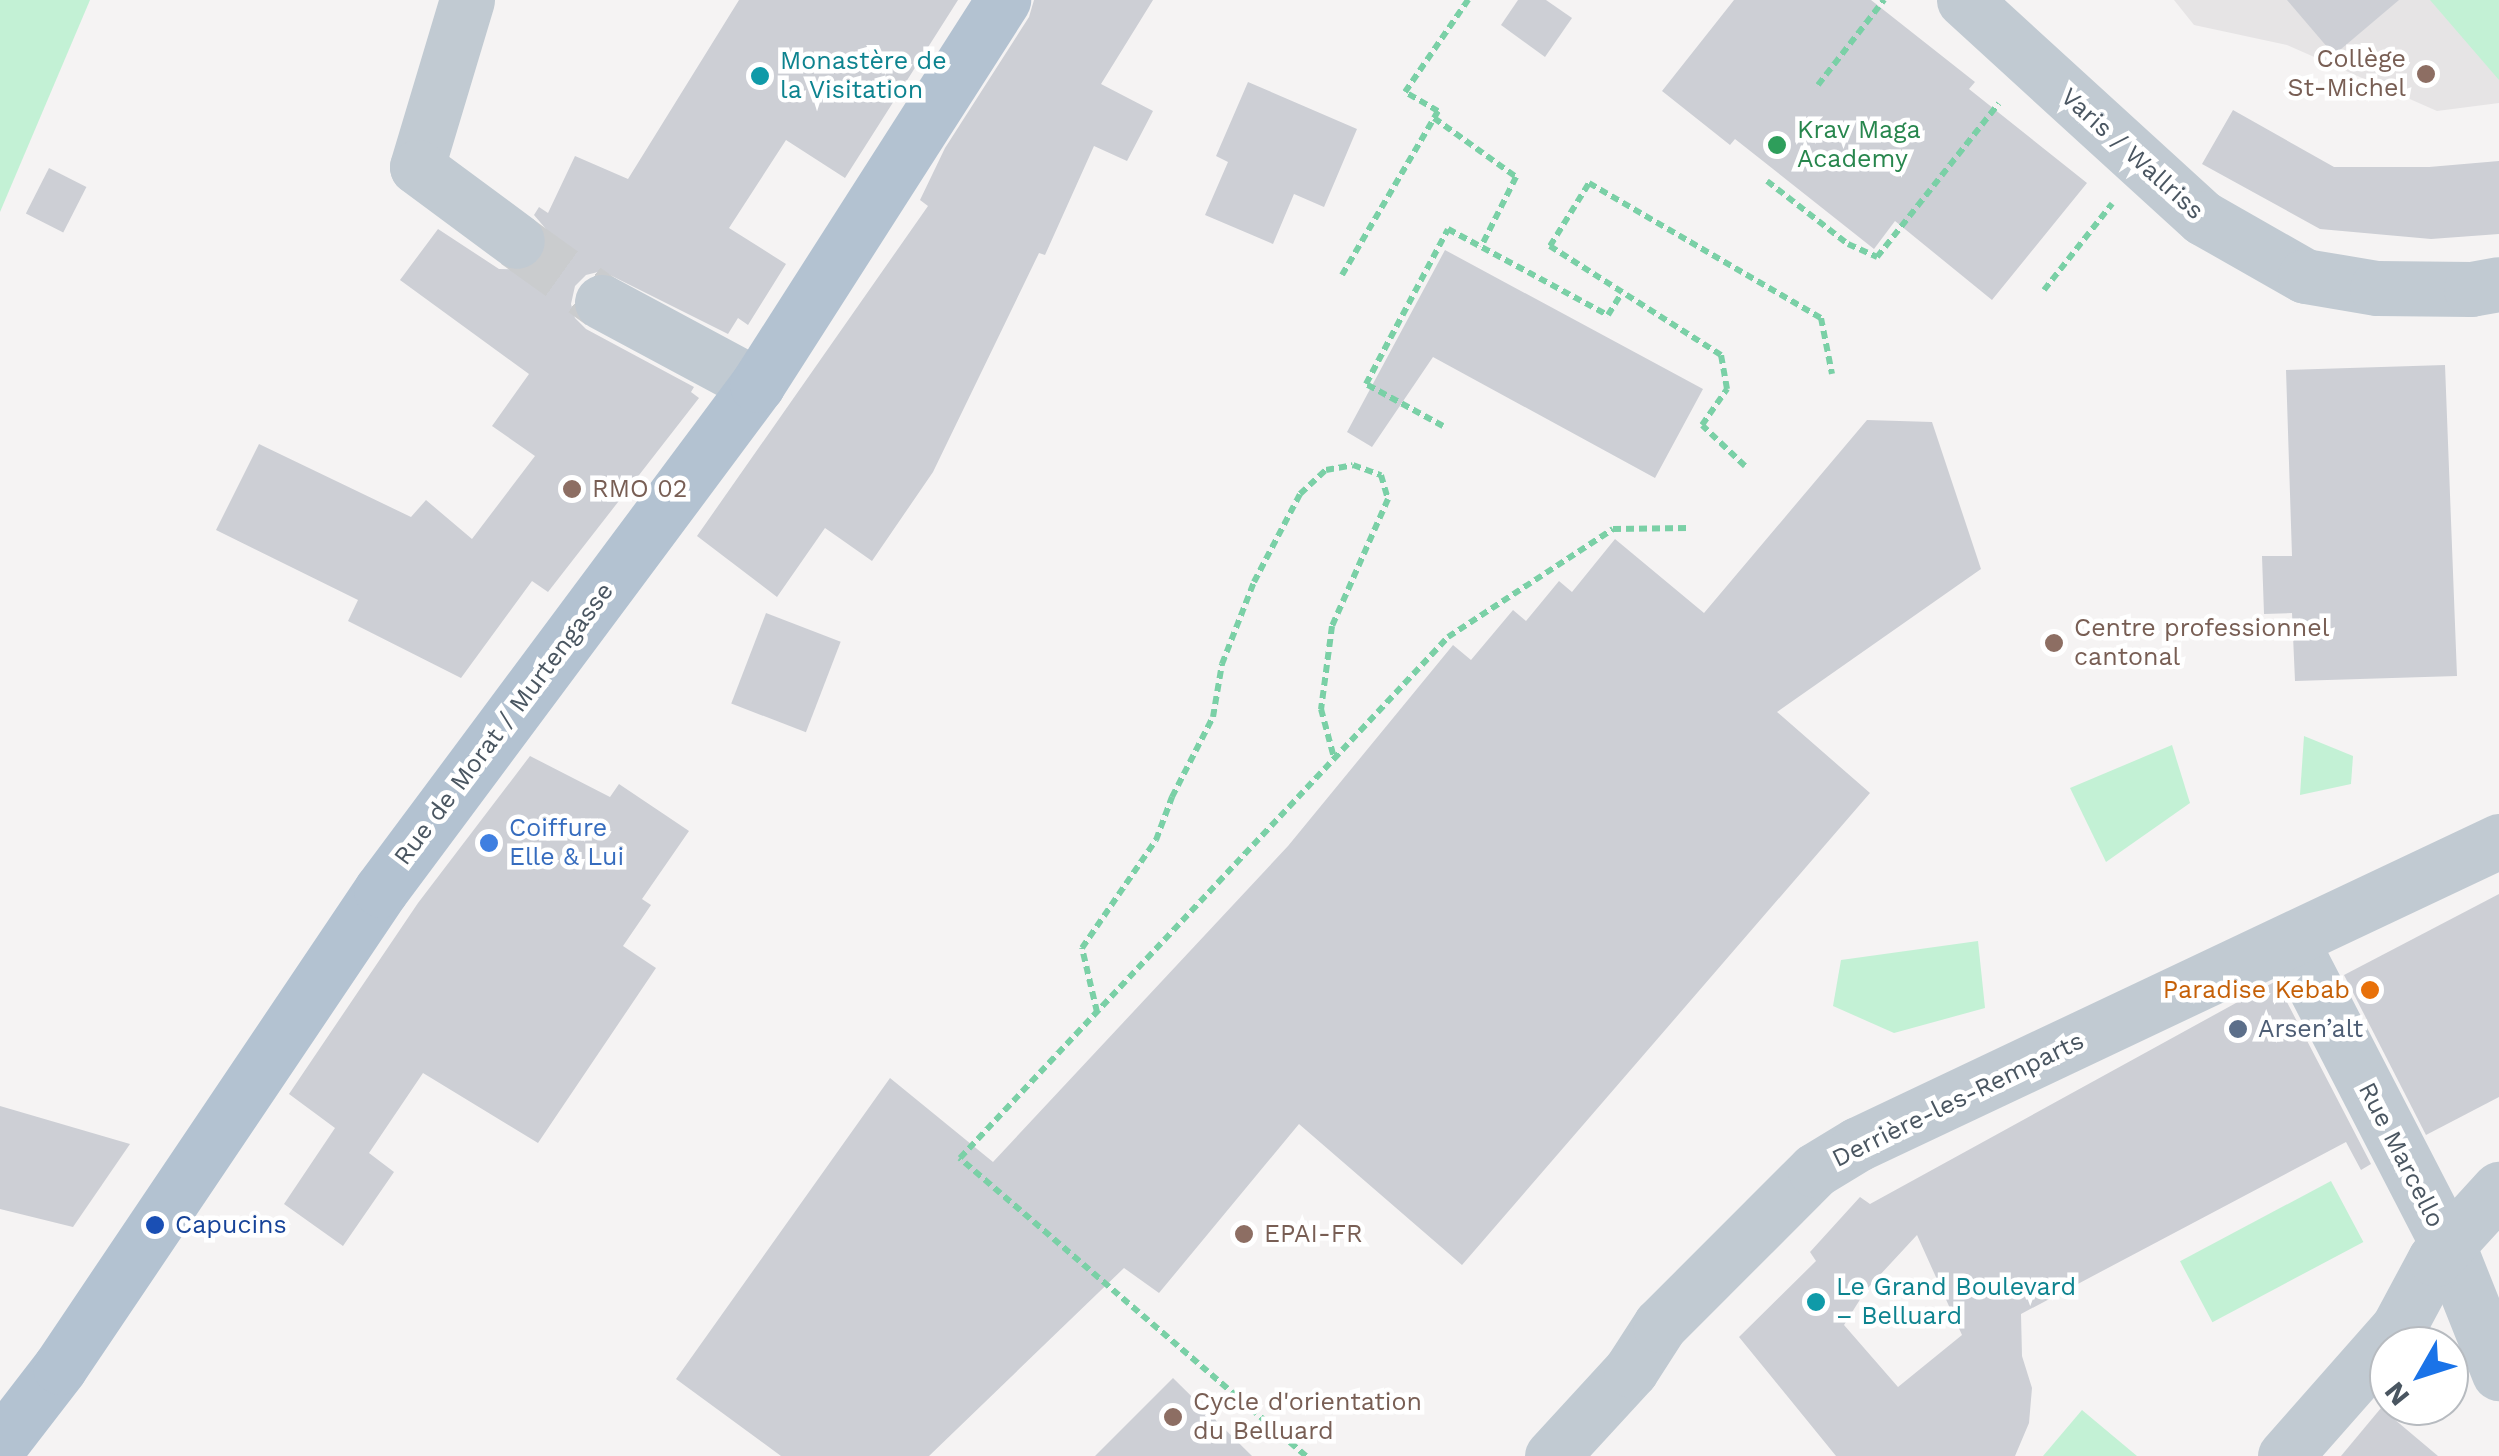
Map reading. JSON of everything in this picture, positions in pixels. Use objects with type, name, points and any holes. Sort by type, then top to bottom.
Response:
[{"type":"main road","name":"Rue de Morat / Murtengasse","points":[[0,1446],[60,1367],[381,890],[757,385],[1003,0]]},
{"type":"street","points":[[467,0],[417,167],[518,240]]},
{"type":"street","name":"Varis / Wallriss","points":[[1964,0],[2203,218],[2306,276],[2377,288],[2471,289],[2499,284]]},
{"type":"street","points":[[602,302],[757,385]]},
{"type":"street","name":"Derrière-les-Remparts","points":[[1552,1456],[1631,1370],[1660,1325],[1816,1170],[1858,1144],[2499,842]]},
{"type":"street","name":"Rue Marcello","points":[[2290,942],[2448,1245],[2499,1374]]},
{"type":"street","points":[[2285,1456],[2398,1328],[2436,1259],[2499,1189]]},
{"type":"path","points":[[1342,275],[1438,111],[1405,92],[1468,0]]},
{"type":"path","points":[[1818,85],[1884,0]]},
{"type":"path","points":[[1767,180],[1848,244],[1876,256],[2031,62]]},
{"type":"path","points":[[1434,118],[1516,178],[1481,248]]},
{"type":"path","points":[[1745,466],[1702,425],[1727,389],[1721,355],[1550,246],[1589,183],[1821,318],[1832,374]]},
{"type":"path","points":[[2044,290],[2122,192]]},
{"type":"path","points":[[1443,426],[1366,384],[1448,230],[1608,315],[1622,292]]},
{"type":"path","points":[[1096,1012],[1082,948],[1156,840],[1172,797],[1213,718],[1222,664],[1254,582],[1300,494],[1326,470],[1354,465],[1381,475],[1388,499],[1332,626],[1321,709],[1334,759]]},
{"type":"path","points":[[1306,1456],[960,1158],[1448,637],[1613,528],[1688,528]]},
{"type":"shaded area","name":"Collège St-Michel","points":[[2174,0],[2499,0],[2499,103],[2437,111],[2287,45],[2194,25]]},
{"type":"green space","points":[[0,0],[90,0],[0,212]]},
{"type":"green space","points":[[2430,0],[2499,0],[2499,80]]},
{"type":"green space","points":[[2304,736],[2353,756],[2351,784],[2300,795]]},
{"type":"green space","points":[[2172,745],[2190,803],[2106,862],[2070,788]]},
{"type":"green space","points":[[1978,941],[1985,1008],[1894,1033],[1833,1006],[1841,960]]},
{"type":"green space","points":[[2331,1181],[2363,1242],[2212,1322],[2180,1261]]},
{"type":"green space","points":[[2082,1410],[2137,1456],[2043,1456]]},
{"type":"building","points":[[739,0],[958,0],[845,178],[786,140],[729,228],[786,264],[748,325],[738,318],[728,334],[602,271],[586,275],[575,286],[571,304],[575,318],[586,329],[694,387],[691,392],[699,398],[548,592],[532,581],[461,678],[348,621],[358,600],[216,530],[259,444],[411,517],[426,500],[472,539],[535,456],[492,426],[529,374],[400,280],[438,229],[499,269],[529,270],[541,260],[548,246],[546,229],[534,215],[539,207],[548,213],[575,156],[628,179]]},
{"type":"building","points":[[1034,0],[1153,0],[1101,84],[1153,111],[1127,161],[1094,146],[1045,255],[1039,253],[933,472],[872,561],[825,528],[777,597],[697,536],[928,206],[920,200],[945,148],[1029,17]]},
{"type":"building","points":[[1518,0],[1546,0],[1572,18],[1545,57],[1501,25]]},
{"type":"building","points":[[1734,0],[1871,0],[1975,82],[1969,89],[2087,183],[1992,300],[1895,221],[1874,249],[1735,139],[1730,145],[1662,91]]},
{"type":"building","points":[[2287,0],[2399,0],[2334,55]]},
{"type":"building","points":[[1248,82],[1357,129],[1324,207],[1294,194],[1273,244],[1205,215],[1228,162],[1216,156]]},
{"type":"building","points":[[2233,110],[2334,167],[2429,167],[2499,161],[2499,234],[2431,239],[2320,229],[2202,164]]},
{"type":"building","points":[[49,168],[86,187],[63,233],[26,213]]},
{"type":"building","points":[[1445,250],[1703,389],[1655,478],[1433,357],[1372,447],[1347,432]]},
{"type":"building","points":[[2445,365],[2457,676],[2295,681],[2292,613],[2264,614],[2262,556],[2292,556],[2286,370]]},
{"type":"building","points":[[1867,420],[1932,422],[1981,569],[1777,712],[1870,793],[1462,1265],[1299,1124],[1159,1293],[1124,1268],[929,1456],[781,1456],[676,1379],[890,1078],[993,1162],[1288,846],[1453,645],[1471,660],[1513,610],[1526,621],[1559,581],[1572,592],[1615,539],[1704,613]]},
{"type":"building","points":[[766,613],[841,642],[806,732],[731,704]]},
{"type":"building","points":[[530,756],[610,797],[619,784],[689,831],[642,899],[651,905],[623,946],[656,968],[538,1143],[423,1073],[369,1153],[394,1172],[343,1246],[284,1204],[335,1128],[289,1094],[418,903]]},
{"type":"building","points":[[2499,894],[2499,1097],[2426,1135],[2344,975]]},
{"type":"building","points":[[2276,981],[2371,1164],[2361,1170],[2346,1142],[2021,1314],[2022,1356],[2032,1388],[2029,1423],[2015,1456],[1836,1456],[1739,1337],[1816,1261],[1810,1252],[1860,1197],[1870,1204]],"holes":[[[1917,1235],[1962,1335],[1898,1387],[1844,1325],[1866,1290]]]},
{"type":"building","points":[[0,1106],[130,1144],[73,1227],[0,1209]]},
{"type":"building","name":"Cycle d'orientation du Belluard","points":[[1173,1378],[1252,1456],[1095,1456]]},
{"type":"building","points":[[2369,1422],[2369,1426],[2402,1426],[2438,1456],[2341,1456]]},
{"type":"tunnel","points":[[517,241],[602,302]]},
{"type":"place","name":"Collège St-Michel","points":[[2426,74]]},
{"type":"place","name":"Monastère de la Visitation","points":[[760,76]]},
{"type":"place","name":"Krav Maga Academy","points":[[1777,145]]},
{"type":"place","name":"RMO 02","points":[[572,489]]},
{"type":"place","name":"Centre professionnel cantonal","points":[[2054,643]]},
{"type":"place","name":"Coiffure Elle & Lui","points":[[489,843]]},
{"type":"place","name":"Paradise Kebab","points":[[2370,990]]},
{"type":"place","name":"Arsen’alt","points":[[2238,1029]]},
{"type":"place","name":"Capucins","points":[[155,1225]]},
{"type":"place","name":"EPAI-FR","points":[[1244,1234]]},
{"type":"place","name":"Le Grand Boulevard – Belluard","points":[[1816,1302]]},
{"type":"place","name":"Cycle d'orientation du Belluard","points":[[1173,1417]]}]
